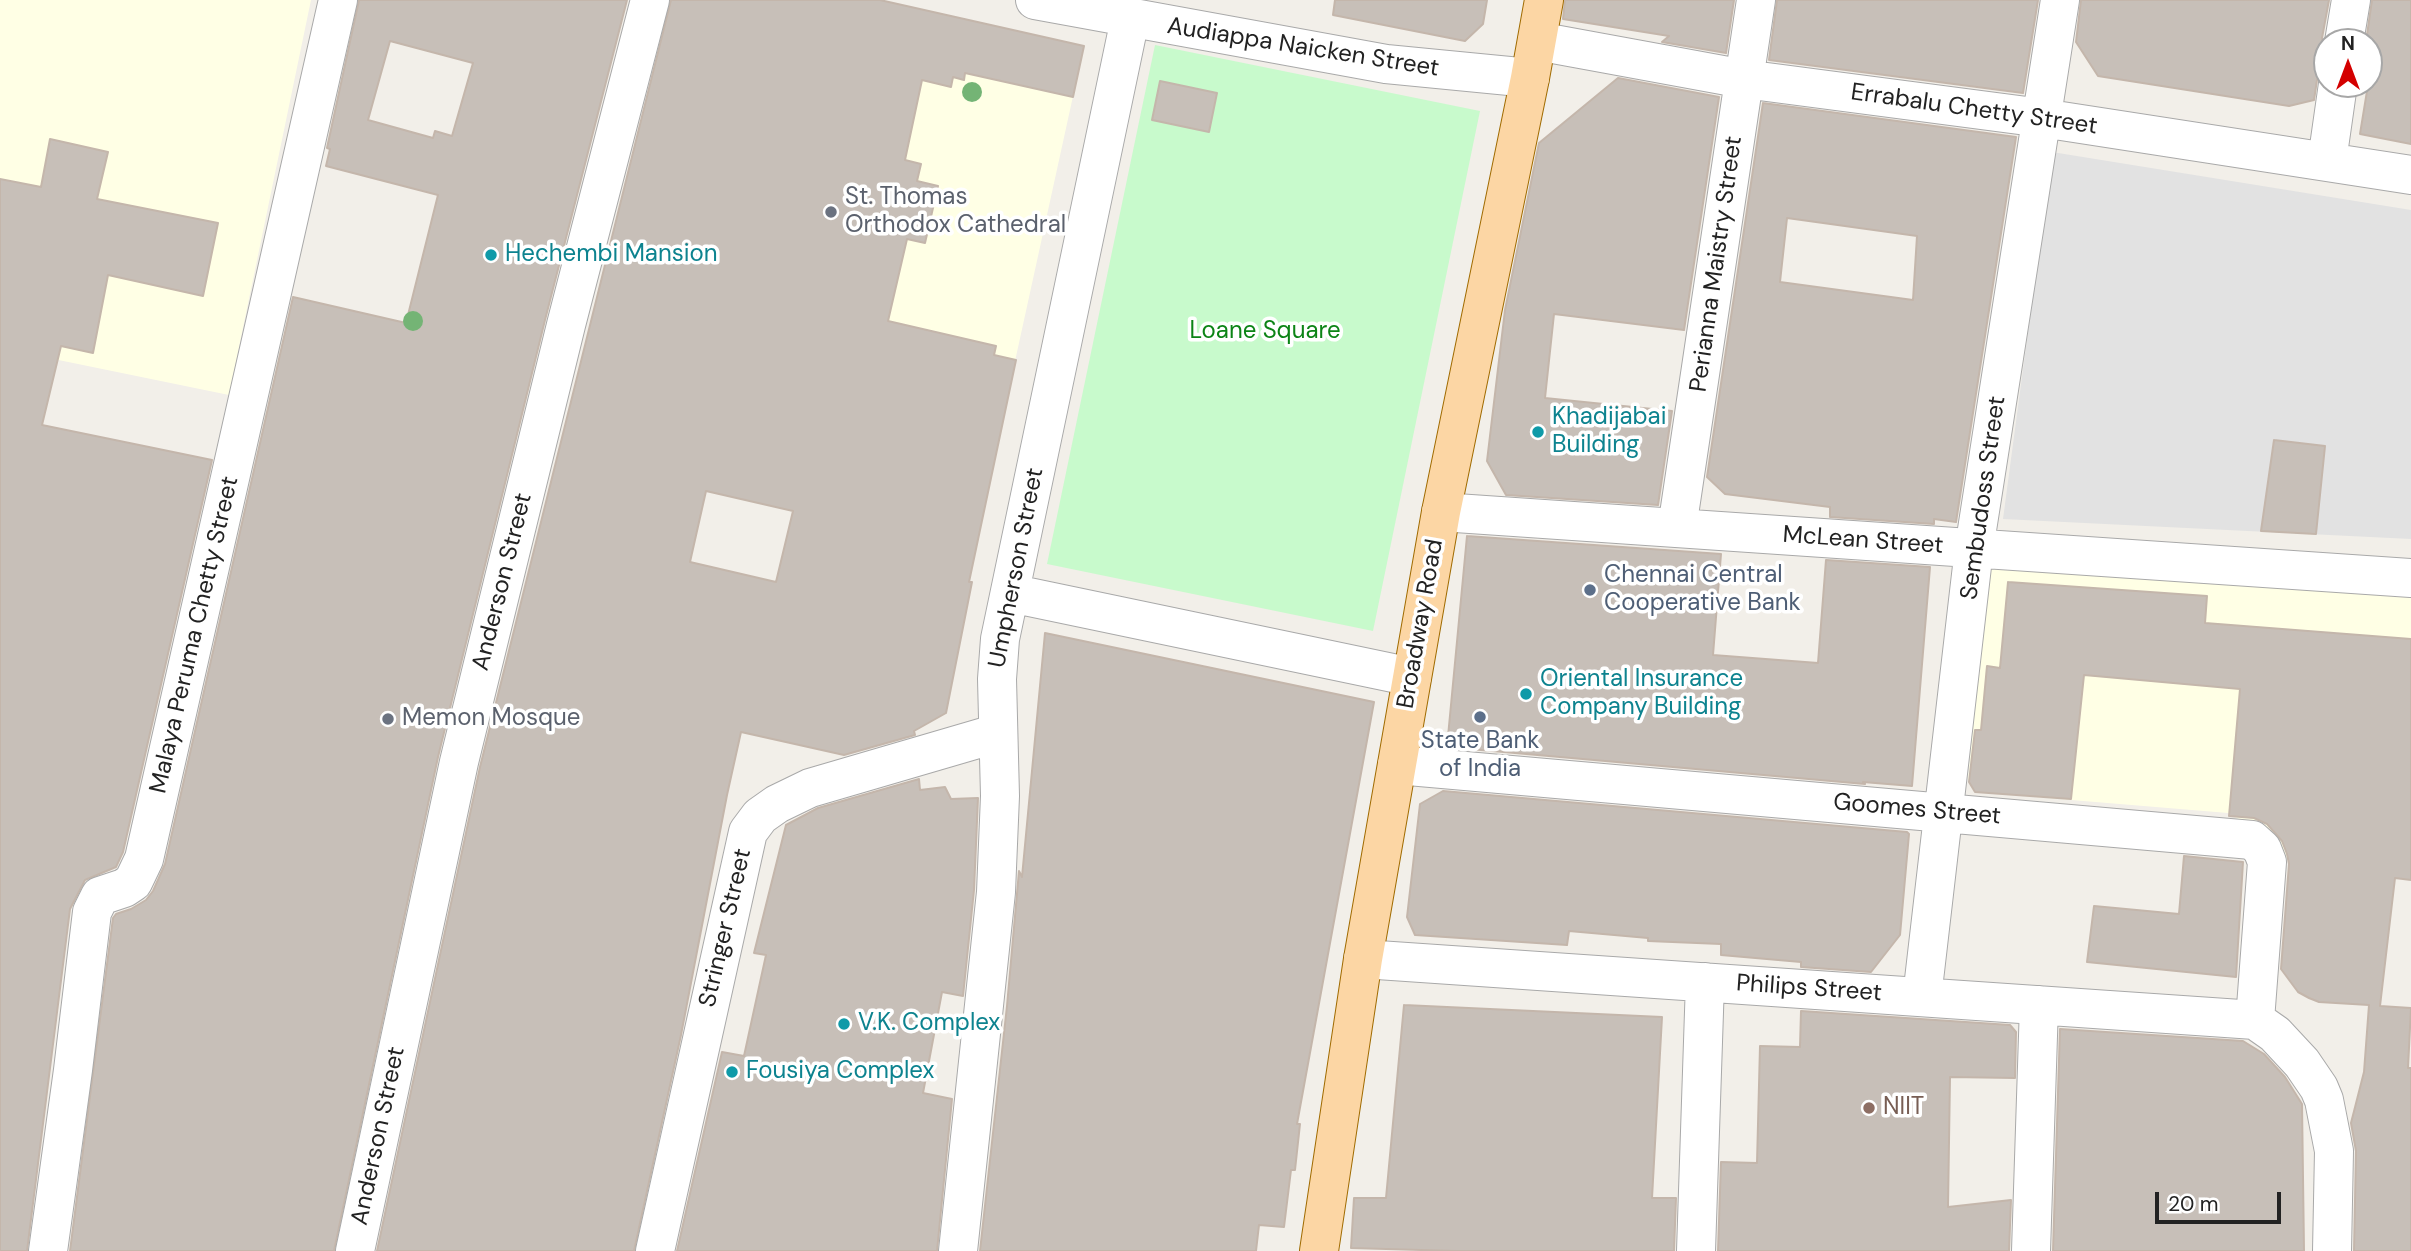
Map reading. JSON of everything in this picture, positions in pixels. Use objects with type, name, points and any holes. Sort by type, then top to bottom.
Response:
[{"type":"main road","name":"Broadway Road","points":[[1319,1251],[1363,959],[1441,512],[1544,0]]},
{"type":"street","name":"Malaya Peruma Chetty Street","points":[[48,1251],[74,1070],[92,912],[100,897],[133,882],[144,859],[338,0]]},
{"type":"street","name":"Anderson Street","points":[[355,1251],[459,762],[565,325],[650,0]]},
{"type":"street","name":"Audiappa Naicken Street","points":[[1035,0],[1130,19],[1177,14],[1386,64],[1530,78]]},
{"type":"street","name":"Perianna Maistry Street","points":[[1678,528],[1756,0]]},
{"type":"street","name":"Sembudoss Street","points":[[1922,997],[1975,549],[2060,0]]},
{"type":"street","points":[[2346,28],[2351,0]]},
{"type":"street","name":"Umpherson Street","points":[[958,1251],[996,892],[1000,796],[998,659],[1130,19]]},
{"type":"street","name":"Errabalu Chetty Street","points":[[1537,41],[1744,79],[2042,118],[2411,174]]},
{"type":"street","points":[[2327,161],[2336,98]]},
{"type":"street","name":"McLean Street","points":[[1441,512],[2411,578]]},
{"type":"street","points":[[1010,593],[1412,677]]},
{"type":"street","name":"Stringer Street","points":[[655,1251],[748,832],[760,816],[777,804],[810,788],[998,733]]},
{"type":"street","name":"Goomes Street","points":[[1397,765],[2252,840],[2262,849],[2267,862],[2255,1020]]},
{"type":"street","name":"Philips Street","points":[[1363,959],[2255,1020]]},
{"type":"street","points":[[1696,1251],[1705,982]]},
{"type":"street","points":[[2031,1251],[2039,1005]]},
{"type":"street","points":[[2255,1020],[2275,1034],[2302,1063],[2324,1100],[2334,1151],[2332,1251]]},
{"type":"shaded area","points":[[0,0],[311,0],[229,395],[0,348]]},
{"type":"shaded area","points":[[672,0],[880,0],[1084,46],[1003,416],[789,369]]},
{"type":"shaded area","points":[[2052,152],[2411,210],[2411,539],[2003,519]]},
{"type":"shaded area","points":[[1988,562],[2411,595],[2411,880],[2292,866],[2268,836],[2228,813],[1975,792],[1968,779]]},
{"type":"green space","name":"Loane Square","points":[[1155,45],[1480,111],[1373,631],[1047,564]]},
{"type":"building","points":[[359,0],[627,0],[438,757],[334,1251],[70,1251],[113,918],[146,900],[165,864],[293,297],[406,323],[438,195],[326,166],[330,149],[327,148]],"holes":[[[390,41],[473,63],[452,136],[435,131],[433,138],[368,120]]]},
{"type":"building","points":[[671,0],[880,0],[1084,46],[1073,97],[965,73],[964,80],[953,77],[951,87],[922,80],[905,160],[921,164],[917,181],[938,186],[925,243],[907,239],[888,321],[996,346],[994,355],[1016,360],[969,582],[972,582],[946,713],[914,731],[915,735],[844,755],[741,732],[681,1035],[634,1251],[377,1251],[480,767]],"holes":[[[706,491],[793,511],[776,582],[690,562]]]},
{"type":"building","points":[[1335,0],[1487,0],[1483,24],[1465,41],[1333,15]]},
{"type":"building","points":[[1565,0],[1734,0],[1726,53],[1662,42],[1669,36],[1563,19]]},
{"type":"building","points":[[1777,0],[2038,0],[2023,93],[1769,60]]},
{"type":"building","points":[[2081,0],[2329,0],[2324,28],[2313,28],[2314,100],[2289,106],[2098,76],[2076,42]]},
{"type":"building","points":[[2372,0],[2411,0],[2411,144],[2360,134],[2366,98],[2383,98],[2383,28],[2368,28]]},
{"type":"building","points":[[1618,78],[1719,97],[1684,330],[1554,314],[1545,398],[1672,411],[1658,505],[1506,495],[1487,461],[1505,310],[1539,143]]},
{"type":"building","points":[[1160,81],[1217,93],[1209,132],[1152,120]]},
{"type":"building","points":[[1763,103],[2016,137],[1956,522],[1934,519],[1934,524],[1830,517],[1830,507],[1725,494],[1707,477]],"holes":[[[1787,218],[1917,236],[1913,300],[1780,282]]]},
{"type":"building","points":[[50,139],[108,152],[97,199],[218,223],[203,296],[108,275],[93,353],[61,346],[42,425],[212,460],[123,852],[116,867],[85,880],[70,909],[27,1251],[0,1251],[0,179],[41,187]]},
{"type":"building","points":[[2274,440],[2325,446],[2316,534],[2261,531]]},
{"type":"building","points":[[1467,536],[1721,554],[1713,655],[1818,663],[1826,560],[1930,567],[1912,786],[1447,747]]},
{"type":"building","points":[[2008,582],[2207,596],[2205,623],[2411,639],[2411,880],[2395,878],[2380,1006],[2411,1008],[2408,1068],[2411,1068],[2411,1251],[2354,1251],[2356,1151],[2351,1123],[2364,1072],[2369,1005],[2319,1002],[2309,998],[2298,992],[2281,969],[2289,864],[2287,854],[2282,841],[2267,824],[2254,818],[2229,816],[2240,689],[2084,675],[2071,799],[1975,792],[1969,782],[1975,730],[1981,730],[1987,666],[2000,668]]},
{"type":"building","points":[[1045,633],[1374,702],[1297,1124],[1300,1124],[1295,1170],[1291,1170],[1284,1227],[1259,1225],[1256,1251],[980,1251],[1019,871],[1022,877]]},
{"type":"building","points":[[919,779],[920,790],[945,787],[951,799],[978,798],[974,890],[963,996],[942,992],[923,1093],[952,1099],[937,1251],[677,1251],[722,1052],[744,1056],[766,955],[754,953],[786,825],[818,808]]},
{"type":"building","points":[[1443,791],[1907,832],[1909,834],[1900,935],[1871,972],[1801,967],[1801,962],[1721,955],[1721,944],[1648,941],[1648,938],[1569,931],[1567,945],[1415,935],[1407,917],[1420,804]]},
{"type":"building","points":[[2184,856],[2243,862],[2236,977],[2087,962],[2094,906],[2179,914]]},
{"type":"building","points":[[1404,1005],[1662,1017],[1652,1198],[1676,1198],[1674,1251],[1351,1248],[1354,1198],[1386,1198]]},
{"type":"building","points":[[1801,1011],[2010,1025],[2016,1032],[2015,1078],[1950,1077],[1948,1207],[2011,1200],[2009,1251],[1718,1251],[1721,1162],[1757,1163],[1760,1046],[1800,1047]]},
{"type":"building","points":[[2060,1029],[2243,1041],[2264,1054],[2285,1077],[2302,1104],[2304,1251],[2053,1251]]},
{"type":"place","name":"St. Thomas Orthodox Cathedral","points":[[831,212]]},
{"type":"place","name":"Hechembi Mansion","points":[[491,255]]},
{"type":"place","name":"Khadijabai Building","points":[[1538,432]]},
{"type":"place","name":"Chennai Central Cooperative Bank","points":[[1590,590]]},
{"type":"place","name":"Oriental Insurance Company Building","points":[[1526,694]]},
{"type":"place","name":"State Bank of India","points":[[1480,717]]},
{"type":"place","name":"Memon Mosque","points":[[388,719]]},
{"type":"place","name":"V.K. Complex","points":[[844,1024]]},
{"type":"place","name":"Fousiya Complex","points":[[732,1072]]},
{"type":"place","name":"NIIT","points":[[1869,1108]]}]
